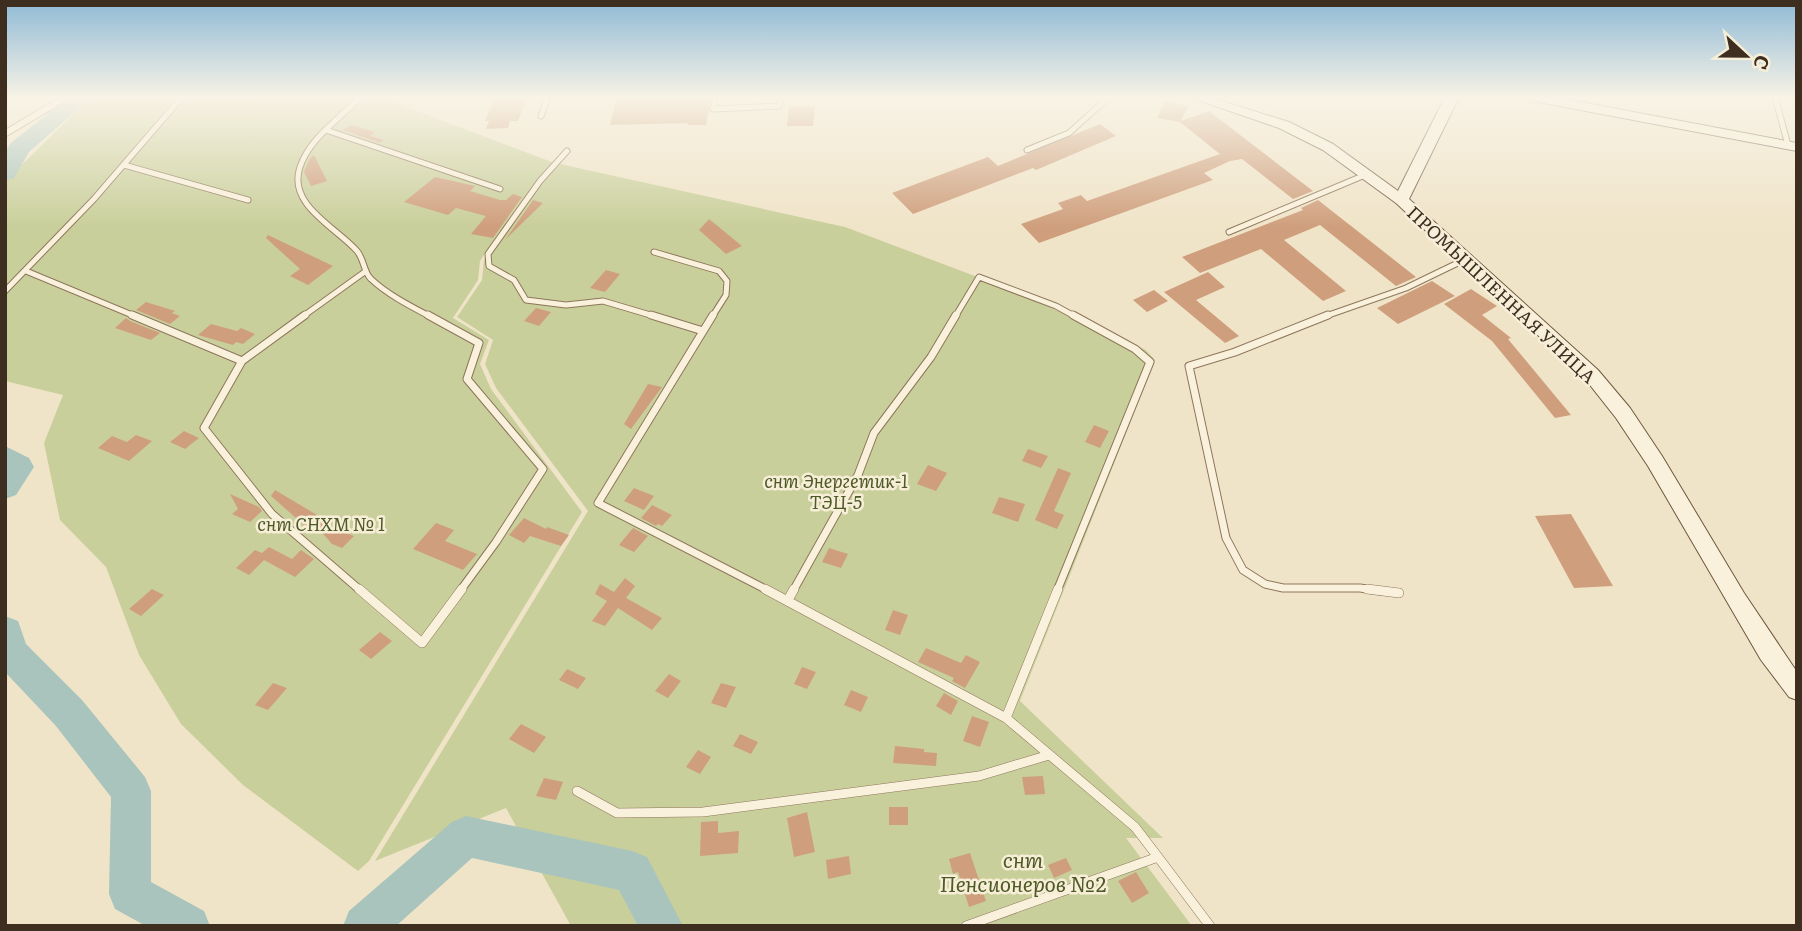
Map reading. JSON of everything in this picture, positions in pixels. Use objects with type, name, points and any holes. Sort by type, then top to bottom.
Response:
[{"type":"main road","name":"ПРОМЫШЛЕННАЯ УЛИЦА","points":[[1315,140],[1401,200],[1592,375],[1623,413],[1655,461],[1763,643],[1797,690]]},
{"type":"main road","points":[[1401,200],[1430,140]]},
{"type":"main road","points":[[1763,140],[1792,146]]},
{"type":"lane","points":[[5,291],[145,140]]},
{"type":"lane","points":[[317,140],[310,148],[297,179],[305,206],[361,254],[369,278],[416,309],[479,343],[467,379],[543,469],[496,542],[422,643],[272,514],[204,428],[242,361],[366,271]]},
{"type":"lane","points":[[354,140],[500,189]]},
{"type":"lane","points":[[1027,150],[1051,140]]},
{"type":"lane","points":[[567,151],[540,181],[488,254],[489,266],[514,280],[526,300],[566,305],[603,301],[704,331]]},
{"type":"lane","points":[[124,165],[248,200]]},
{"type":"lane","points":[[1228,232],[1365,175]]},
{"type":"lane","points":[[654,252],[719,271],[727,281],[726,295],[598,502],[721,568],[788,600],[855,639],[1006,718],[1135,827],[1210,926]]},
{"type":"lane","points":[[1399,593],[1360,588],[1283,588],[1259,581],[1243,570],[1226,538],[1189,366],[1235,352],[1354,305],[1406,288],[1466,260]]},
{"type":"lane","points":[[26,271],[242,361]]},
{"type":"lane","points":[[788,600],[858,475],[874,433],[931,357],[979,277],[1056,306],[1135,349],[1150,362],[1006,718]]},
{"type":"lane","points":[[577,791],[617,813],[703,813],[979,776],[1049,755]]},
{"type":"lane","points":[[966,926],[1158,857]]},
{"type":"green space","points":[[47,140],[495,140],[557,164],[542,182],[560,164],[845,227],[1004,287],[1146,350],[1155,360],[1020,701],[1163,838],[1126,838],[1192,926],[571,926],[506,808],[375,861],[588,511],[496,388],[485,364],[493,340],[457,317],[482,280],[484,260],[511,219],[480,261],[478,280],[453,318],[489,340],[480,364],[491,389],[582,512],[369,861],[358,871],[243,785],[181,724],[139,655],[106,567],[60,520],[44,443],[63,395],[5,381],[5,181]]},
{"type":"building","points":[[1060,140],[1106,140],[1036,170],[1033,168],[913,214],[892,193],[988,157],[998,166]]},
{"type":"building","points":[[1203,140],[1247,140],[1313,191],[1293,199],[1242,159],[1230,161],[1204,173],[1213,180],[1039,243],[1021,224],[1063,209],[1058,203],[1081,195],[1087,201],[1220,154]]},
{"type":"building","points":[[314,155],[327,181],[311,186],[304,172]]},
{"type":"building","points":[[435,177],[475,186],[470,191],[500,200],[506,200],[513,194],[522,197],[493,238],[471,234],[486,216],[456,208],[448,215],[404,202]]},
{"type":"building","points":[[533,200],[543,203],[505,240]]},
{"type":"building","points":[[1318,200],[1416,277],[1396,286],[1320,225],[1284,240],[1346,291],[1323,301],[1261,249],[1200,273],[1182,257],[1303,210],[1301,208]]},
{"type":"building","points":[[709,219],[742,246],[726,254],[699,230]]},
{"type":"building","points":[[268,235],[333,266],[308,285],[290,276],[300,269],[266,238]]},
{"type":"building","points":[[606,270],[620,274],[605,292],[590,288]]},
{"type":"building","points":[[1208,272],[1225,287],[1196,300],[1239,336],[1225,343],[1164,292]]},
{"type":"building","points":[[1432,281],[1455,296],[1398,324],[1377,308]]},
{"type":"building","points":[[1471,289],[1497,306],[1482,315],[1511,338],[1508,339],[1571,415],[1555,418],[1492,341],[1444,304]]},
{"type":"building","points":[[1154,290],[1168,301],[1147,312],[1133,300]]},
{"type":"building","points":[[146,302],[175,311],[172,313],[180,316],[170,324],[136,310]]},
{"type":"building","points":[[536,308],[551,312],[539,326],[524,321]]},
{"type":"building","points":[[126,318],[160,333],[151,340],[115,328]]},
{"type":"building","points":[[211,324],[237,331],[241,328],[255,334],[243,344],[236,342],[233,345],[198,335]]},
{"type":"building","points":[[648,384],[662,387],[631,429],[624,424]]},
{"type":"building","points":[[1094,425],[1109,431],[1100,448],[1085,442]]},
{"type":"building","points":[[184,431],[199,438],[185,449],[170,442]]},
{"type":"building","points":[[136,435],[152,441],[129,461],[98,448],[112,436],[127,442]]},
{"type":"building","points":[[1028,449],[1048,456],[1041,468],[1022,461]]},
{"type":"building","points":[[928,465],[947,473],[936,491],[917,484]]},
{"type":"building","points":[[1058,468],[1071,473],[1054,511],[1064,515],[1057,529],[1035,520]]},
{"type":"building","points":[[634,488],[654,496],[644,510],[624,501]]},
{"type":"building","points":[[275,490],[317,515],[312,519],[354,536],[342,548],[332,544],[311,520],[305,526],[271,496]]},
{"type":"building","points":[[230,494],[259,507],[262,511],[250,522],[232,514],[238,509]]},
{"type":"building","points":[[999,497],[1025,504],[1018,522],[992,513]]},
{"type":"building","points":[[652,505],[672,515],[662,526],[656,526],[641,518]]},
{"type":"building","points":[[1571,514],[1613,586],[1574,588],[1535,516]]},
{"type":"building","points":[[524,518],[546,529],[547,527],[569,535],[561,546],[530,536],[524,543],[509,535]]},
{"type":"building","points":[[436,523],[454,530],[445,541],[477,554],[463,570],[413,549]]},
{"type":"building","points":[[633,528],[648,536],[634,552],[619,545]]},
{"type":"building","points":[[269,547],[292,559],[301,550],[314,559],[295,577],[264,560],[249,575],[236,568],[255,550],[262,553]]},
{"type":"building","points":[[829,548],[848,554],[841,568],[822,562]]},
{"type":"building","points":[[625,578],[635,586],[626,598],[662,618],[652,630],[618,608],[605,626],[592,621],[607,601],[595,594],[600,584],[614,592]]},
{"type":"building","points":[[152,589],[164,595],[141,616],[129,609]]},
{"type":"building","points":[[893,610],[908,615],[900,635],[885,630]]},
{"type":"building","points":[[380,632],[392,641],[371,659],[359,650]]},
{"type":"building","points":[[926,648],[961,663],[966,655],[980,662],[965,688],[952,681],[954,678],[918,662]]},
{"type":"building","points":[[802,667],[816,672],[807,689],[794,684]]},
{"type":"building","points":[[567,669],[586,678],[578,689],[559,680]]},
{"type":"building","points":[[669,674],[681,681],[668,698],[655,691]]},
{"type":"building","points":[[273,683],[287,688],[268,710],[255,705]]},
{"type":"building","points":[[721,683],[736,687],[726,708],[711,703]]},
{"type":"building","points":[[851,690],[868,697],[861,712],[844,705]]},
{"type":"building","points":[[944,693],[958,701],[951,715],[936,706]]},
{"type":"building","points":[[972,716],[989,722],[980,747],[963,741]]},
{"type":"building","points":[[521,724],[546,737],[534,753],[509,739]]},
{"type":"building","points":[[740,734],[758,742],[751,754],[733,746]]},
{"type":"building","points":[[895,746],[937,753],[936,766],[893,763]]},
{"type":"building","points":[[698,750],[711,757],[700,774],[686,767]]},
{"type":"building","points":[[1043,776],[1045,794],[1025,795],[1022,777]]},
{"type":"building","points":[[544,778],[563,782],[556,800],[536,796]]},
{"type":"building","points":[[889,807],[908,807],[908,825],[889,825]]},
{"type":"building","points":[[807,812],[815,852],[794,857],[787,818]]},
{"type":"building","points":[[718,821],[718,833],[739,831],[738,853],[700,856],[701,822]]},
{"type":"building","points":[[970,853],[986,901],[969,907],[958,872],[953,874],[949,859]]},
{"type":"building","points":[[849,856],[851,874],[828,879],[826,860]]},
{"type":"building","points":[[1066,858],[1072,870],[1054,878],[1048,865]]},
{"type":"building","points":[[1136,872],[1149,893],[1132,903],[1118,881]]},
{"type":"waterway","points":[[5,173],[19,148],[28,140]]},
{"type":"waterway","points":[[5,458],[18,467],[5,486]]},
{"type":"waterway","points":[[5,632],[10,652],[69,713],[131,791],[130,894],[189,926]]},
{"type":"waterway","points":[[364,926],[466,836],[632,872],[662,926]]},
{"type":"park label","name":"снт Энергетик-1 ТЭЦ-5","points":[[836,490]]},
{"type":"park label","name":"снт СНХМ № 1","points":[[321,523]]},
{"type":"park label","name":"снт Пенсионеров №2","points":[[1023,870]]}]
